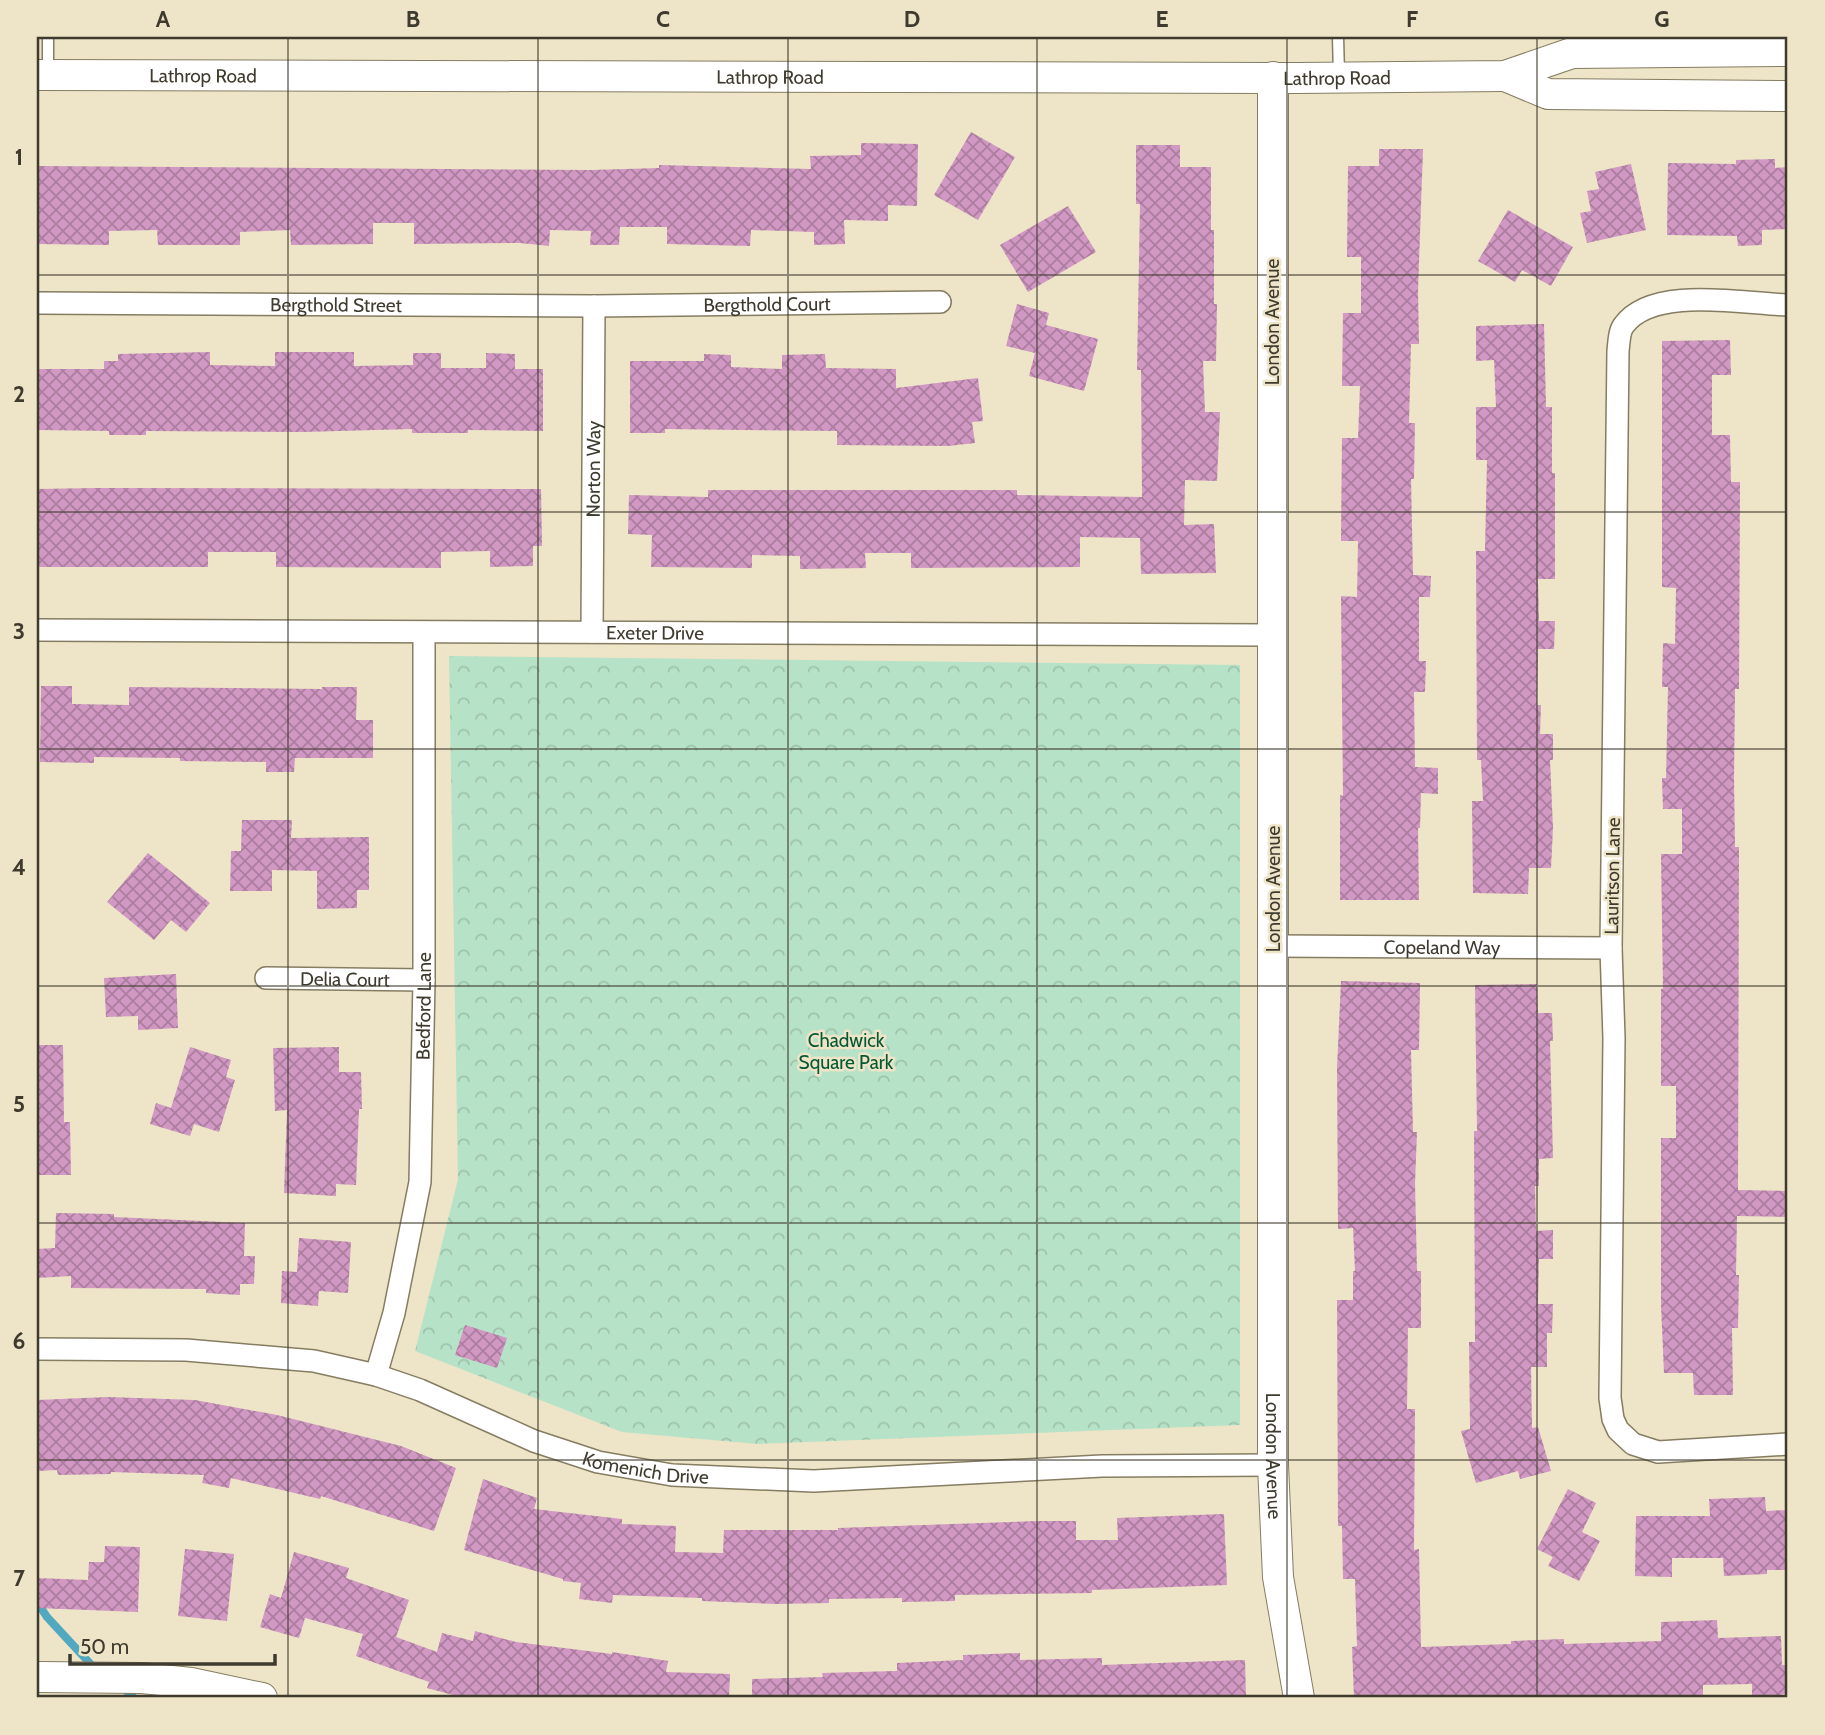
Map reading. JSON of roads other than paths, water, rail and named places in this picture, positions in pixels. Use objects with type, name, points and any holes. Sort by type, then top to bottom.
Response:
[{"type":"main road","name":"Lathrop Road","points":[[43,75],[1505,76],[1572,53],[1788,51]]},
{"type":"main road","name":"Lathrop Road","points":[[1505,76],[1548,94],[1788,96]]},
{"type":"main road","name":"London Avenue","points":[[1273,77],[1273,1465],[1278,1577],[1299,1698]]},
{"type":"main road","points":[[37,1677],[142,1678],[191,1683],[262,1698]]},
{"type":"street","name":"Lauritson Lane","points":[[1788,305],[1708,300],[1649,306],[1635,314],[1622,327],[1618,351],[1611,948],[1614,1038],[1610,1398],[1613,1419],[1618,1430],[1633,1444],[1658,1452],[1788,1444]]},
{"type":"street","name":"Bergthold Court","points":[[594,306],[940,302]]},
{"type":"street","name":"Bergthold Street","points":[[37,303],[594,306]]},
{"type":"street","name":"Norton Way","points":[[592,632],[594,306]]},
{"type":"street","name":"Exeter Drive","points":[[37,630],[1272,635]]},
{"type":"street","name":"Bedford Lane","points":[[376,1375],[394,1313],[420,1182],[424,980],[424,632]]},
{"type":"street","name":"Copeland Way","points":[[1274,946],[1611,948]]},
{"type":"street","name":"Delia Court","points":[[266,978],[424,980]]},
{"type":"street","name":"Komenich Drive","points":[[37,1349],[186,1350],[314,1361],[376,1375],[421,1390],[534,1441],[598,1462],[671,1475],[814,1481],[1102,1466],[1273,1465]]},
{"type":"lane","points":[[43,75],[48,37]]},
{"type":"lane","points":[[1338,37],[1339,77]]},
{"type":"waterway","points":[[37,1602],[47,1617],[97,1671]]},
{"type":"waterway","points":[[121,1686],[134,1698]]},
{"type":"park label","name":"Chadwick Square Park","points":[[846,1051]]}]
